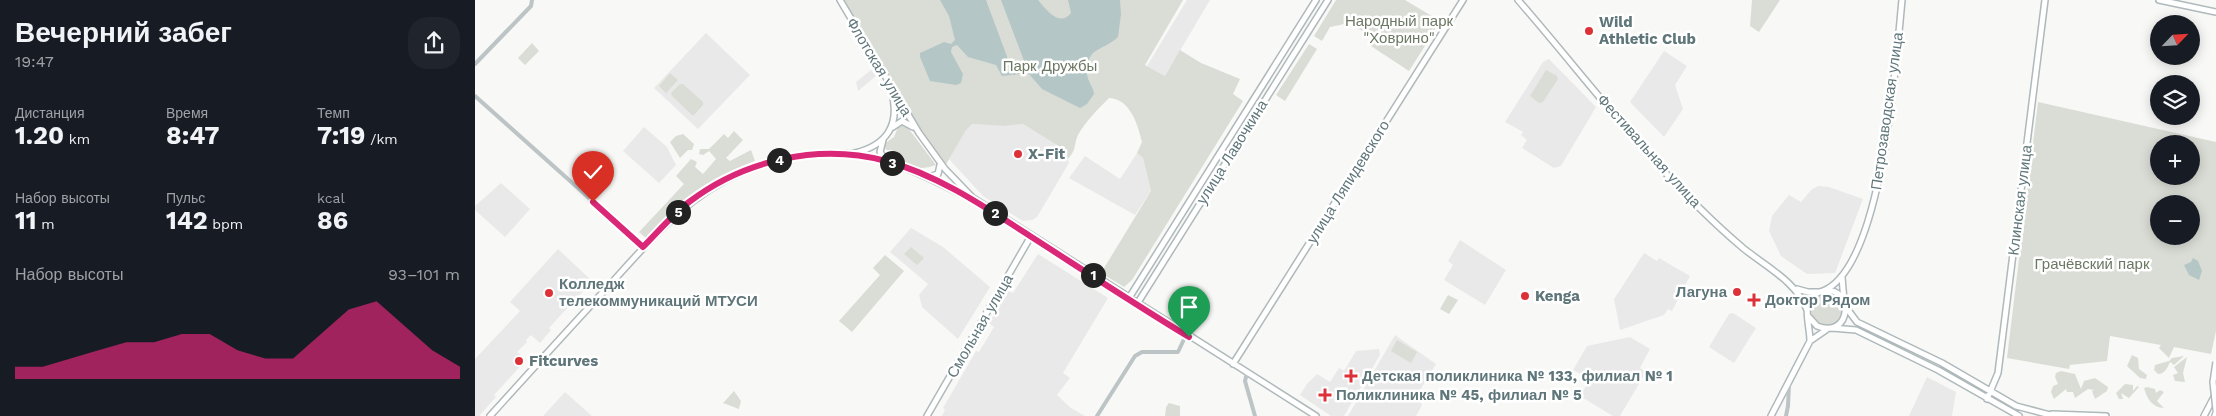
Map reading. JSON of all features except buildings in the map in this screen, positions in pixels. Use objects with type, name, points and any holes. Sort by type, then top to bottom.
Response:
[{"type":"main road","name":"Флотская улица","points":[[840,0],[891,89],[939,162],[956,182],[982,205],[1316,416]]},
{"type":"main road","name":"улица Лавочкина","points":[[1129,298],[1316,0]]},
{"type":"main road","name":"улица Лавочкина","points":[[1137,304],[1327,0]]},
{"type":"main road","name":"улица Ляпидевского","points":[[1233,364],[1463,0]]},
{"type":"main road","name":"Фестивальная улица","points":[[1518,0],[1683,192],[1737,242],[1793,287],[1803,298],[1807,310]]},
{"type":"main road","name":"Петрозаводская улица","points":[[1821,291],[1834,285],[1843,276],[1869,217],[1879,182],[1886,143],[1902,0]]},
{"type":"main road","name":"Клинская улица","points":[[1987,398],[1998,374],[2045,0]]},
{"type":"main road","points":[[2159,0],[2216,12]]},
{"type":"main road","points":[[852,154],[871,148],[884,138],[891,129],[895,111],[891,89]]},
{"type":"main road","name":"Флотская улица","points":[[891,129],[899,122],[906,122],[919,133]]},
{"type":"main road","points":[[884,138],[880,152],[887,161]]},
{"type":"main road","points":[[490,416],[643,247],[689,202],[735,174],[761,164],[799,156],[852,154],[887,161],[928,178],[982,205]]},
{"type":"main road","points":[[928,178],[938,174],[941,169],[939,162]]},
{"type":"main road","name":"Смольная улица","points":[[927,416],[1031,236]]},
{"type":"main road","name":"Петрозаводская улица","points":[[1843,276],[1845,304]]},
{"type":"main road","name":"Фестивальная улица","points":[[1793,287],[1808,292],[1821,291]]},
{"type":"main road","points":[[1810,341],[1807,310],[1810,299],[1821,291],[1837,294],[1857,322],[1942,363],[2004,399],[2036,413],[2054,416]]},
{"type":"main road","points":[[1771,416],[1810,341],[1843,319],[1845,304]]},
{"type":"main road","points":[[1808,316],[1817,326],[1856,330],[1938,370],[2019,416]]},
{"type":"main road","points":[[2216,362],[2213,382],[2216,413]]},
{"type":"main road","points":[[2204,416],[2216,391]]},
{"type":"main road","points":[[2036,413],[2106,416]]},
{"type":"street","points":[[475,64],[531,6],[532,0]]},
{"type":"street","points":[[475,96],[643,247]]},
{"type":"street","points":[[1172,230],[1174,236],[1180,236]]},
{"type":"street","points":[[1097,416],[1135,356],[1142,352],[1178,352],[1186,335]]},
{"type":"street","points":[[1247,373],[1245,380],[1255,416]]},
{"type":"street","points":[[1786,416],[1790,380]]},
{"type":"shaded area","points":[[940,0],[986,0],[1012,70],[1022,70],[1026,66],[1001,0],[1038,0],[1049,12],[1062,19],[1071,13],[1068,0],[1120,0],[1121,14],[1118,37],[1097,50],[1090,58],[1087,76],[1094,94],[1087,104],[1080,108],[1042,89],[1028,73],[1002,76],[996,65],[968,57],[957,45],[952,47],[951,52],[963,74],[961,83],[956,85],[930,81],[920,53],[944,42],[951,44],[955,40],[949,16]]},
{"type":"shaded area","points":[[1187,0],[1210,0],[1165,76],[1147,66]]},
{"type":"shaded area","points":[[706,33],[750,75],[698,129],[654,88]]},
{"type":"shaded area","points":[[1664,51],[1687,66],[1675,85],[1683,109],[1664,137],[1630,102]]},
{"type":"shaded area","points":[[1549,59],[1596,107],[1561,166],[1554,168],[1522,148],[1527,140],[1521,135],[1523,132],[1505,122],[1543,62]]},
{"type":"shaded area","points":[[871,70],[876,76],[858,91],[856,82]]},
{"type":"shaded area","points":[[972,124],[1004,126],[1023,124],[1060,147],[1069,163],[1037,217],[1032,220],[1023,221],[983,196],[949,159],[965,130]]},
{"type":"shaded area","points":[[644,127],[667,147],[676,165],[659,183],[623,151]]},
{"type":"shaded area","points":[[1137,153],[1143,158],[1151,191],[1135,215],[1069,178],[1085,156],[1120,179]]},
{"type":"shaded area","points":[[501,183],[530,209],[505,237],[475,210],[475,206]]},
{"type":"shaded area","points":[[1818,186],[1829,187],[1863,199],[1835,273],[1807,274],[1781,256],[1769,231],[1772,216],[1789,195],[1801,202],[1811,190]]},
{"type":"shaded area","points":[[911,228],[943,247],[990,287],[958,339],[922,307],[919,295],[928,284],[890,252]]},
{"type":"shaded area","points":[[1460,240],[1506,270],[1485,305],[1444,280],[1453,265],[1448,261]]},
{"type":"shaded area","points":[[558,249],[592,281],[549,328],[551,330],[540,343],[531,335],[526,340],[527,342],[517,352],[526,360],[494,395],[496,397],[479,416],[475,416],[475,359],[520,311],[510,302]]},
{"type":"shaded area","points":[[1644,253],[1657,261],[1659,258],[1690,276],[1672,311],[1668,309],[1664,315],[1620,330],[1614,299]]},
{"type":"shaded area","points":[[1038,254],[1108,298],[1063,373],[1070,378],[1057,395],[1071,408],[1085,416],[942,416],[945,410],[943,408],[976,351],[979,352],[994,327],[989,323],[1008,291],[1013,293]]},
{"type":"shaded area","points":[[2193,258],[2198,261],[2202,271],[2199,280],[2189,275],[2184,265],[2191,262]]},
{"type":"shaded area","points":[[1733,313],[1756,328],[1734,363],[1709,347],[1729,314]]},
{"type":"shaded area","points":[[1395,335],[1436,364],[1417,395],[1422,405],[1416,416],[1348,416]]},
{"type":"shaded area","points":[[1630,337],[1650,349],[1640,368],[1646,372],[1620,416],[1613,416],[1580,396],[1590,379],[1573,370],[1587,346]]},
{"type":"shaded area","points":[[1379,349],[1380,355],[1344,416],[1331,416],[1300,395],[1317,374],[1330,382],[1339,368],[1344,371],[1356,351]]},
{"type":"shaded area","points":[[1927,377],[1956,392],[1952,416],[1909,416]]},
{"type":"shaded area","points":[[565,392],[592,416],[543,416]]},
{"type":"green space","name":"Парк Дружбы","points":[[842,0],[1183,0],[1145,65],[1165,76],[1180,50],[1201,63],[1240,79],[1233,94],[1243,101],[1132,280],[1124,287],[1101,273],[1151,191],[1143,158],[1137,153],[1142,142],[1136,121],[1128,108],[1123,103],[1109,98],[1092,115],[1081,130],[1073,153],[1067,160],[1060,147],[1023,124],[1004,126],[972,124],[966,130],[945,166],[925,140]]},
{"type":"green space","name":"Народный парк \"Ховрино\"","points":[[1336,0],[1405,0],[1440,21],[1432,34],[1434,36],[1430,38],[1409,71],[1371,46],[1369,35],[1349,23],[1330,27],[1322,41],[1314,36]]},
{"type":"green space","points":[[1752,0],[1780,0],[1759,32],[1750,26]]},
{"type":"green space","points":[[532,43],[539,51],[525,65],[518,58]]},
{"type":"green space","points":[[1309,44],[1317,49],[1285,101],[1276,95]]},
{"type":"green space","points":[[1546,70],[1557,76],[1558,79],[1543,102],[1539,103],[1530,96]]},
{"type":"green space","points":[[670,73],[678,80],[666,93],[659,86]]},
{"type":"green space","points":[[680,84],[683,84],[703,102],[703,105],[694,115],[672,96],[671,93]]},
{"type":"green space","name":"Грачёвский парк","points":[[2038,102],[2185,135],[2150,135],[2150,185],[2200,185],[2200,138],[2216,142],[2216,331],[2211,354],[2174,347],[2169,358],[2159,348],[2161,345],[2110,336],[2107,361],[2070,365],[2069,369],[2007,358]]},
{"type":"green space","points":[[905,124],[936,165],[917,168],[906,164],[892,150],[886,150],[884,144],[894,137],[899,125]]},
{"type":"green space","points":[[734,131],[743,140],[726,158],[730,161],[751,150],[755,161],[724,175],[710,184],[672,215],[647,239],[639,232],[684,184],[676,176],[691,159],[697,162],[695,167],[703,174],[716,159],[709,151],[703,155],[699,154],[700,149],[709,149],[724,134],[728,138]]},
{"type":"green space","points":[[683,134],[694,144],[692,150],[688,150],[680,158],[670,142],[676,136]]},
{"type":"green space","points":[[911,247],[924,258],[917,265],[904,254]]},
{"type":"green space","points":[[885,255],[904,271],[852,332],[839,321],[880,275],[873,268]]},
{"type":"green space","points":[[1827,294],[1833,295],[1838,299],[1842,304],[1842,316],[1838,321],[1833,325],[1827,326],[1821,325],[1816,321],[1812,316],[1811,310],[1812,304],[1816,299],[1821,295]]},
{"type":"green space","points":[[1448,295],[1458,300],[1449,314],[1440,309]]},
{"type":"green space","points":[[1397,340],[1417,352],[1411,363],[1391,351]]},
{"type":"green space","points":[[2132,355],[2138,358],[2139,369],[2147,375],[2146,379],[2140,378],[2127,366]]},
{"type":"green space","points":[[2184,356],[2174,365],[2170,362],[2162,373],[2158,374],[2154,370],[2155,365],[2169,361],[2172,358]]},
{"type":"green space","points":[[2187,357],[2183,373],[2185,382],[2175,381],[2173,375],[2178,373],[2174,367]]},
{"type":"green space","points":[[2061,371],[2075,374],[2081,389],[2084,381],[2095,378],[2108,387],[2107,391],[2095,399],[2092,391],[2094,390],[2088,389],[2075,398],[2073,392],[2067,392],[2066,389],[2054,399],[2051,392],[2053,386],[2058,384],[2055,377],[2056,373]]},
{"type":"green space","points":[[2125,384],[2133,385],[2133,391],[2137,386],[2139,387],[2129,398],[2121,393],[2123,399],[2119,399],[2116,393]]},
{"type":"green space","points":[[2144,388],[2155,389],[2156,393],[2160,390],[2164,392],[2157,401],[2164,408],[2160,408],[2151,402]]},
{"type":"green space","points":[[734,391],[741,401],[739,409],[723,403]]},
{"type":"green space","points":[[1169,403],[1180,406],[1180,416],[1165,416],[1166,407]]},
{"type":"place","name":"Wild Athletic Club","points":[[1589,31]]},
{"type":"place","name":"X-Fit","points":[[1018,154]]},
{"type":"place","name":"Лагуна","points":[[1737,292]]},
{"type":"place","name":"Колледж телекоммуникаций МТУСИ","points":[[549,293]]},
{"type":"place","name":"Kenga","points":[[1525,296]]},
{"type":"place","name":"Доктор Рядом","points":[[1754,300]]},
{"type":"place","name":"Fitcurves","points":[[519,361]]},
{"type":"place","name":"Детская поликлиника № 133, филиал № 1","points":[[1351,376]]},
{"type":"place","name":"Поликлиника № 45, филиал № 5","points":[[1325,395]]},
{"type":"route","points":[[593,202],[643,247],[679,211],[701,193],[752,167],[777,160],[816,155],[852,154],[887,161],[944,185],[982,205],[1189,337]]}]
